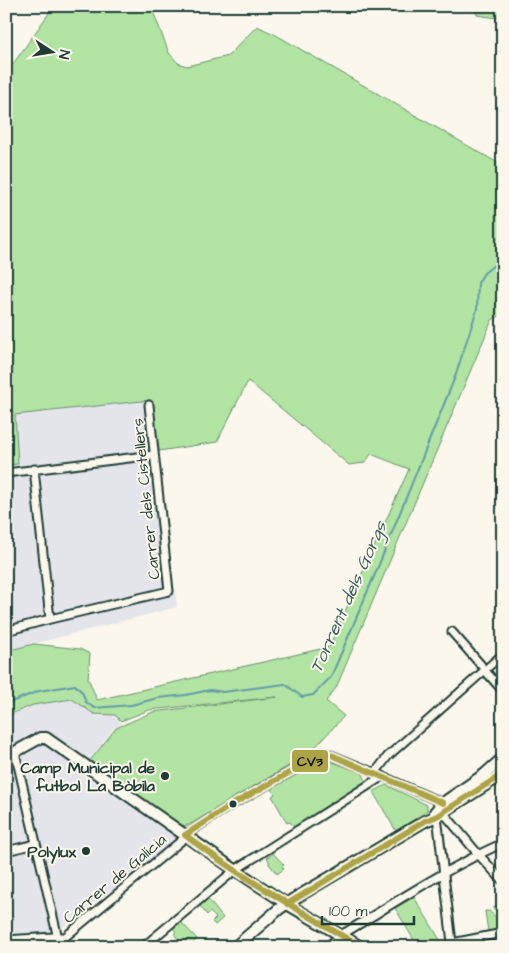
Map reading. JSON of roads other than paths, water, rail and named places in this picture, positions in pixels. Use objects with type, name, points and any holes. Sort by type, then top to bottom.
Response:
[{"type":"street","name":"Carrer dels Cistellers","points":[[50,619],[169,591],[149,405]]},
{"type":"street","points":[[6,472],[154,455]]},
{"type":"street","points":[[6,631],[50,619],[34,469]]},
{"type":"street","points":[[452,632],[481,666]]},
{"type":"street","points":[[375,773],[388,756],[503,654]]},
{"type":"street","points":[[488,674],[503,691]]},
{"type":"street","points":[[60,947],[36,844],[11,754],[40,738],[46,738],[287,904],[361,947]]},
{"type":"street","name":"Carrer de Galícia","points":[[57,937],[64,937],[186,836],[233,804],[323,754],[329,754],[383,776],[441,810]]},
{"type":"street","points":[[234,947],[287,904],[441,810],[470,789],[503,758]]},
{"type":"street","points":[[470,789],[495,779],[503,772]]},
{"type":"street","points":[[143,947],[235,870],[383,776]]},
{"type":"street","points":[[425,821],[441,810]]},
{"type":"street","points":[[441,810],[503,881]]},
{"type":"street","points":[[441,810],[439,824],[449,945],[503,933]]},
{"type":"street","points":[[327,947],[341,935],[444,874],[478,854],[503,843]]},
{"type":"street","points":[[6,851],[36,844]]},
{"type":"street","points":[[6,940],[57,937]]},
{"type":"waterway","name":"Torrent dels Gorgs","points":[[6,704],[39,691],[75,685],[82,692],[86,702],[94,708],[131,705],[158,698],[210,690],[223,692],[285,684],[302,697],[313,695],[331,677],[455,377],[477,309],[478,283],[484,273],[503,258]]},
{"type":"place","name":"Camp Municipal de futbol La Bòbila","points":[[165,776]]},
{"type":"place","name":"Polylux","points":[[86,851]]}]
